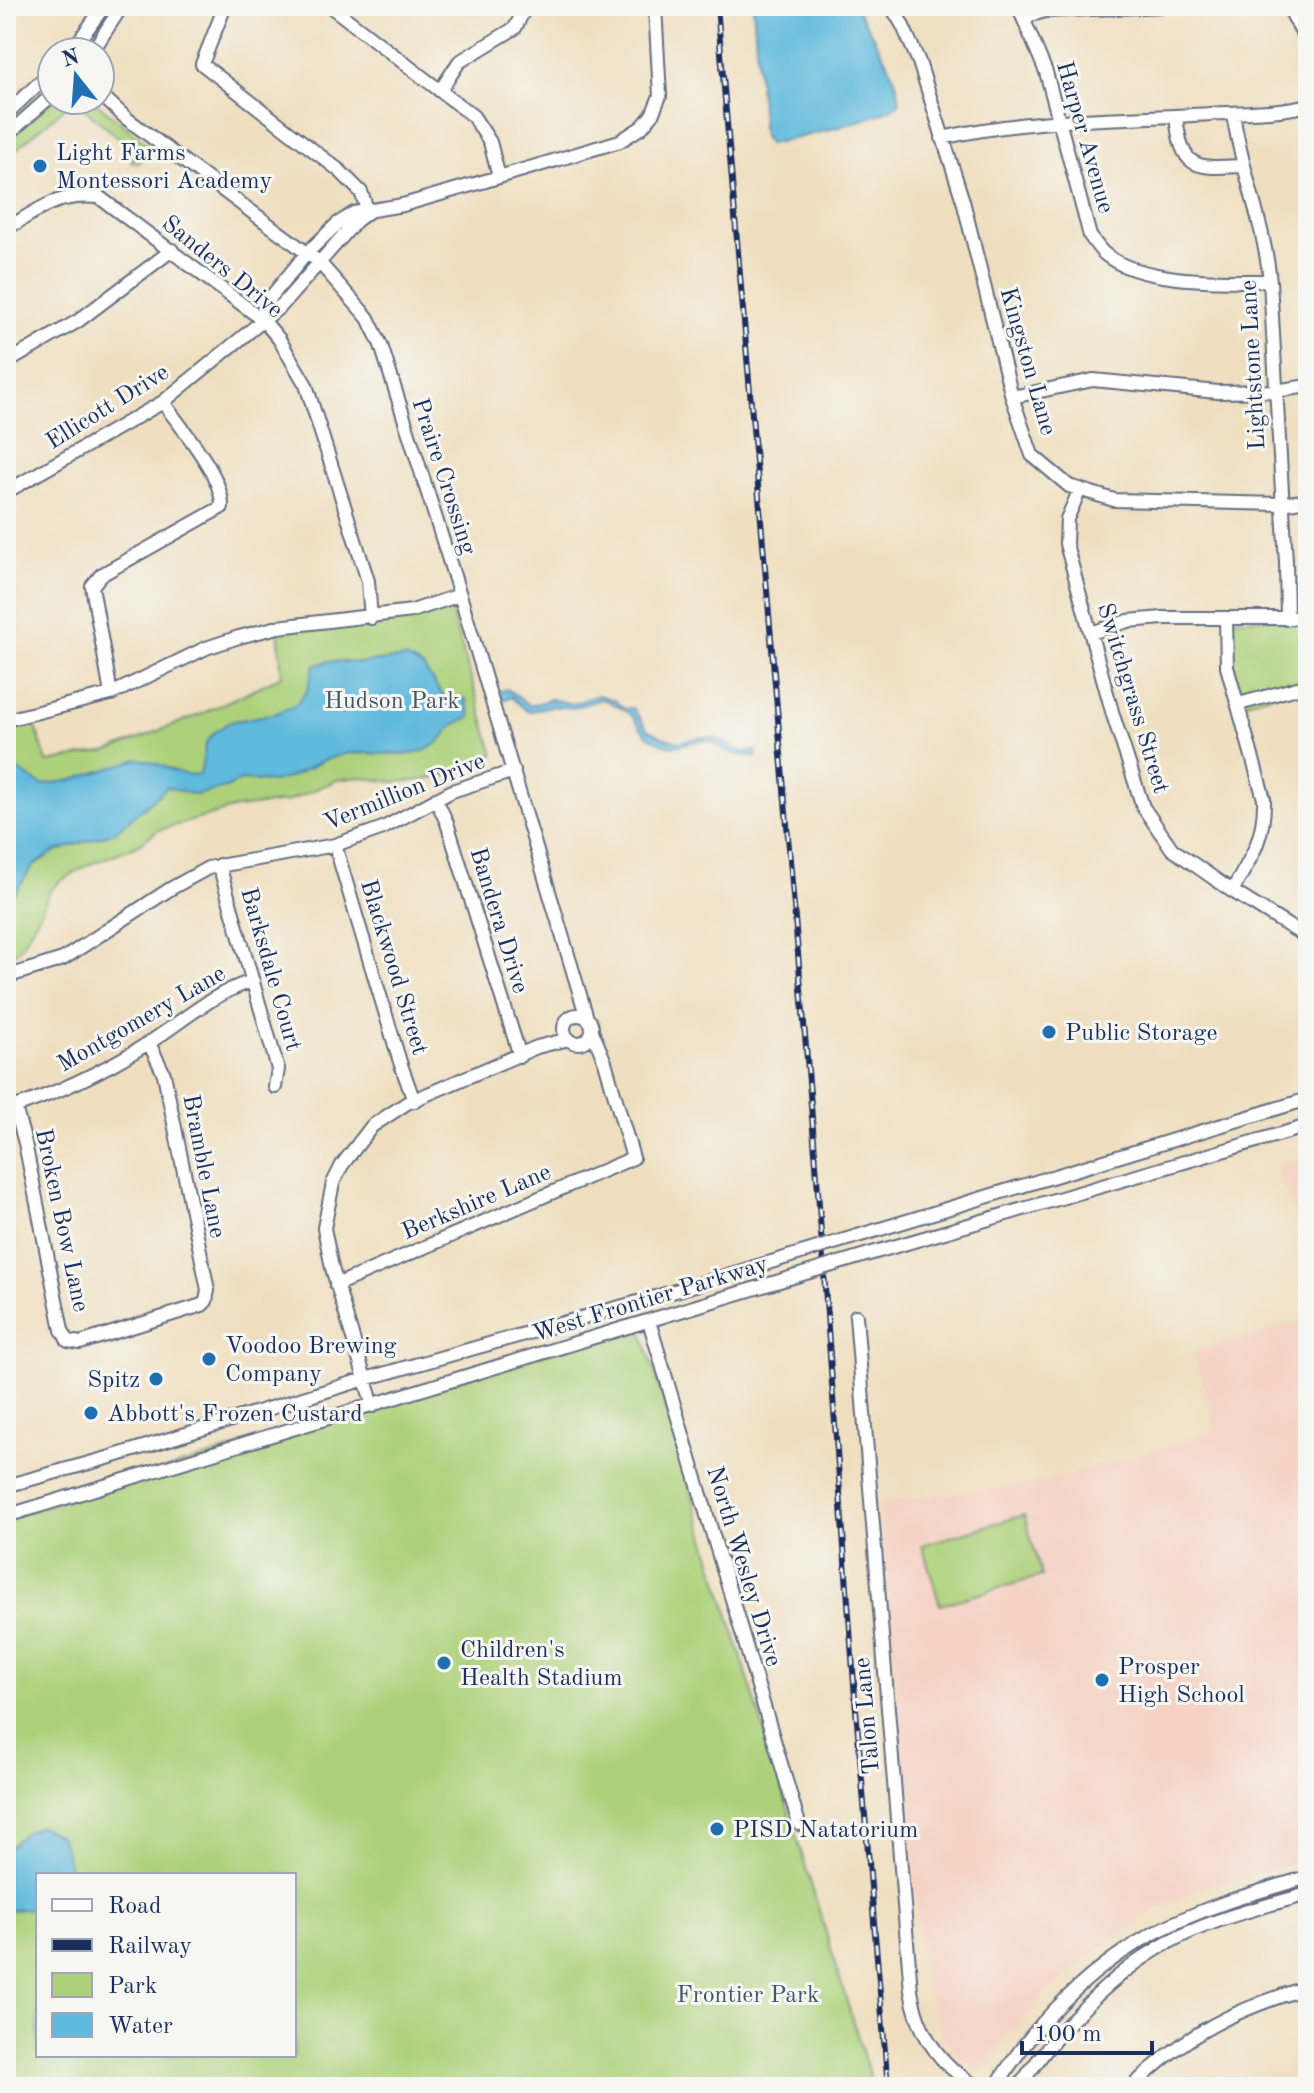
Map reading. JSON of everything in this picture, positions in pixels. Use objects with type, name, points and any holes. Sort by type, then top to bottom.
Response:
[{"type":"street","points":[[82,36],[104,6]]},
{"type":"street","points":[[102,36],[122,6]]},
{"type":"street","points":[[225,6],[202,64],[340,171],[361,192],[368,212]]},
{"type":"street","points":[[330,6],[473,116],[490,142],[499,177]]},
{"type":"street","points":[[440,91],[459,62],[515,28],[526,6]]},
{"type":"street","name":"Ellicott Drive","points":[[263,320],[270,298],[307,253],[337,224],[354,213],[368,212],[499,177],[620,141],[642,127],[652,115],[660,96],[655,6]]},
{"type":"street","name":"Kingston Lane","points":[[891,6],[919,62],[963,201],[1012,397],[1032,455],[1069,486],[1114,500],[1281,504],[1308,500]]},
{"type":"street","points":[[1021,12],[1164,6]]},
{"type":"street","points":[[1288,6],[1308,44]]},
{"type":"street","name":"Harper Avenue","points":[[1021,12],[1046,72],[1090,236],[1105,255],[1131,268],[1168,276],[1217,281],[1270,281]]},
{"type":"street","points":[[6,114],[36,86]]},
{"type":"street","points":[[942,138],[992,127],[1233,113],[1308,105]]},
{"type":"street","points":[[6,136],[36,109]]},
{"type":"street","name":"Praire Crossing","points":[[116,109],[319,262],[368,318],[381,345],[460,595],[577,986],[584,1021],[605,1062],[633,1158]]},
{"type":"street","name":"Lightstone Lane","points":[[1233,113],[1267,251],[1287,619]]},
{"type":"street","points":[[1176,116],[1177,132],[1192,163],[1201,168],[1244,166]]},
{"type":"street","name":"Sanders Drive","points":[[6,229],[59,199],[79,195],[99,197],[263,320],[279,339],[306,385],[368,581],[371,618]]},
{"type":"street","name":"Ellicott Drive","points":[[6,492],[163,402],[282,305],[356,221],[368,212]]},
{"type":"street","points":[[6,363],[78,321],[172,250]]},
{"type":"street","points":[[1012,397],[1093,380],[1218,392],[1275,391],[1308,386]]},
{"type":"street","points":[[111,694],[92,586],[101,575],[222,507],[223,497],[215,478],[163,402]]},
{"type":"street","name":"Switchgrass Street","points":[[1080,489],[1067,519],[1066,544],[1113,715],[1143,807],[1172,849],[1308,938]]},
{"type":"street","points":[[6,720],[111,694],[206,648],[239,637],[278,627],[412,611],[460,595]]},
{"type":"street","points":[[1091,633],[1140,620],[1308,618]]},
{"type":"street","points":[[1226,619],[1227,667],[1264,799],[1265,819],[1259,843],[1232,891]]},
{"type":"street","points":[[1239,704],[1308,685]]},
{"type":"street","name":"Vermillion Drive","points":[[6,977],[63,959],[170,889],[219,865],[335,845],[383,828],[452,791],[514,771]]},
{"type":"street","name":"Bandera Drive","points":[[436,799],[449,831],[520,1056]]},
{"type":"street","name":"Blackwood Street","points":[[335,845],[414,1101]]},
{"type":"street","name":"Barksdale Court","points":[[219,865],[278,1069],[275,1087]]},
{"type":"street","name":"Montgomery Lane","points":[[11,1108],[98,1073],[149,1043],[219,994],[253,981]]},
{"type":"street","points":[[571,1035],[588,1039],[584,1021]]},
{"type":"street","points":[[373,1406],[336,1285],[324,1228],[333,1183],[349,1153],[372,1126],[414,1101],[571,1035],[584,1021]]},
{"type":"street","points":[[571,1035],[605,1062]]},
{"type":"street","name":"Bramble Lane","points":[[68,1341],[80,1343],[196,1308],[206,1301],[208,1290],[164,1074],[149,1043]]},
{"type":"street","name":"West Frontier Parkway","points":[[6,1486],[365,1379],[652,1298],[1308,1099]]},
{"type":"street","name":"Broken Bow Lane","points":[[11,1108],[25,1143],[62,1330],[68,1341]]},
{"type":"street","name":"West Frontier Parkway","points":[[6,1516],[869,1254],[1308,1126]]},
{"type":"street","name":"Berkshire Lane","points":[[336,1285],[633,1158]]},
{"type":"street","name":"Talon Lane","points":[[856,1316],[911,1991],[918,2019],[934,2051],[958,2074],[978,2087]]},
{"type":"street","name":"North Wesley Drive","points":[[653,1320],[799,1824]]},
{"type":"street","points":[[996,2087],[1011,2061],[1052,2013],[1104,1967],[1157,1932],[1187,1918],[1234,1899],[1308,1877]]},
{"type":"street","points":[[1019,2087],[1041,2054],[1116,1979],[1179,1937],[1236,1915],[1308,1894]]},
{"type":"street","points":[[1104,1967],[1116,1979]]},
{"type":"street","points":[[1132,2087],[1175,2049],[1215,2022],[1308,1987]]},
{"type":"shaded area","points":[[1308,1155],[1308,1241],[1274,1165]]},
{"type":"shaded area","name":"Prosper High School","points":[[1308,1320],[1308,1858],[1197,1890],[1158,1909],[1103,1946],[1046,1993],[978,2071],[956,2053],[943,2037],[924,1987],[879,1502],[1057,1478],[1216,1431],[1194,1353]]},
{"type":"green space","points":[[36,115],[55,116],[6,158],[6,141]]},
{"type":"green space","points":[[93,116],[113,116],[148,145],[149,150],[139,163],[131,161],[136,152]]},
{"type":"green space","name":"Hudson Park","points":[[449,605],[494,755],[453,774],[425,780],[393,782],[360,777],[337,780],[286,802],[236,808],[159,830],[134,847],[90,864],[59,882],[49,892],[20,948],[6,961],[6,725],[33,718],[47,762],[109,751],[201,714],[282,676],[278,627],[396,619]]},
{"type":"green space","points":[[1308,618],[1308,685],[1239,704],[1226,619]]},
{"type":"green space","name":"Frontier Park","points":[[640,1325],[873,2087],[6,2087],[6,1518]]},
{"type":"green space","points":[[1024,1515],[1042,1576],[940,1605],[922,1545]]},
{"type":"water","points":[[753,6],[855,6],[896,82],[899,104],[856,122],[768,144],[763,137]]},
{"type":"water","points":[[406,658],[423,667],[444,697],[466,699],[471,717],[453,725],[439,742],[412,754],[348,753],[273,782],[241,780],[226,788],[195,795],[167,787],[115,832],[54,852],[33,866],[6,905],[6,762],[42,785],[73,780],[138,759],[184,774],[200,774],[206,743],[214,733],[229,722],[277,713],[295,705],[307,691],[314,666],[328,661],[359,663]]},
{"type":"water","points":[[507,689],[530,706],[550,699],[573,704],[598,695],[614,700],[624,709],[633,708],[647,729],[662,737],[679,742],[702,737],[715,738],[742,752],[756,751],[757,757],[730,753],[715,743],[702,740],[669,746],[645,733],[629,713],[602,699],[573,708],[550,706],[528,712],[511,697],[499,701],[497,692]]},
{"type":"water","points":[[39,1826],[60,1836],[70,1873],[36,1873],[36,1908],[10,1910],[6,1914],[6,1851],[25,1832]]},
{"type":"railway","points":[[717,6],[816,1164],[855,1698],[888,2087]]},
{"type":"place","name":"Light Farms Montessori Academy","points":[[40,166]]},
{"type":"place","name":"Public Storage","points":[[1049,1032]]},
{"type":"place","name":"Voodoo Brewing Company","points":[[209,1359]]},
{"type":"place","name":"Spitz","points":[[156,1379]]},
{"type":"place","name":"Abbott's Frozen Custard","points":[[91,1413]]},
{"type":"place","name":"Children's Health Stadium","points":[[444,1663]]},
{"type":"place","name":"Prosper High School","points":[[1102,1680]]},
{"type":"place","name":"PISD Natatorium","points":[[717,1829]]}]
